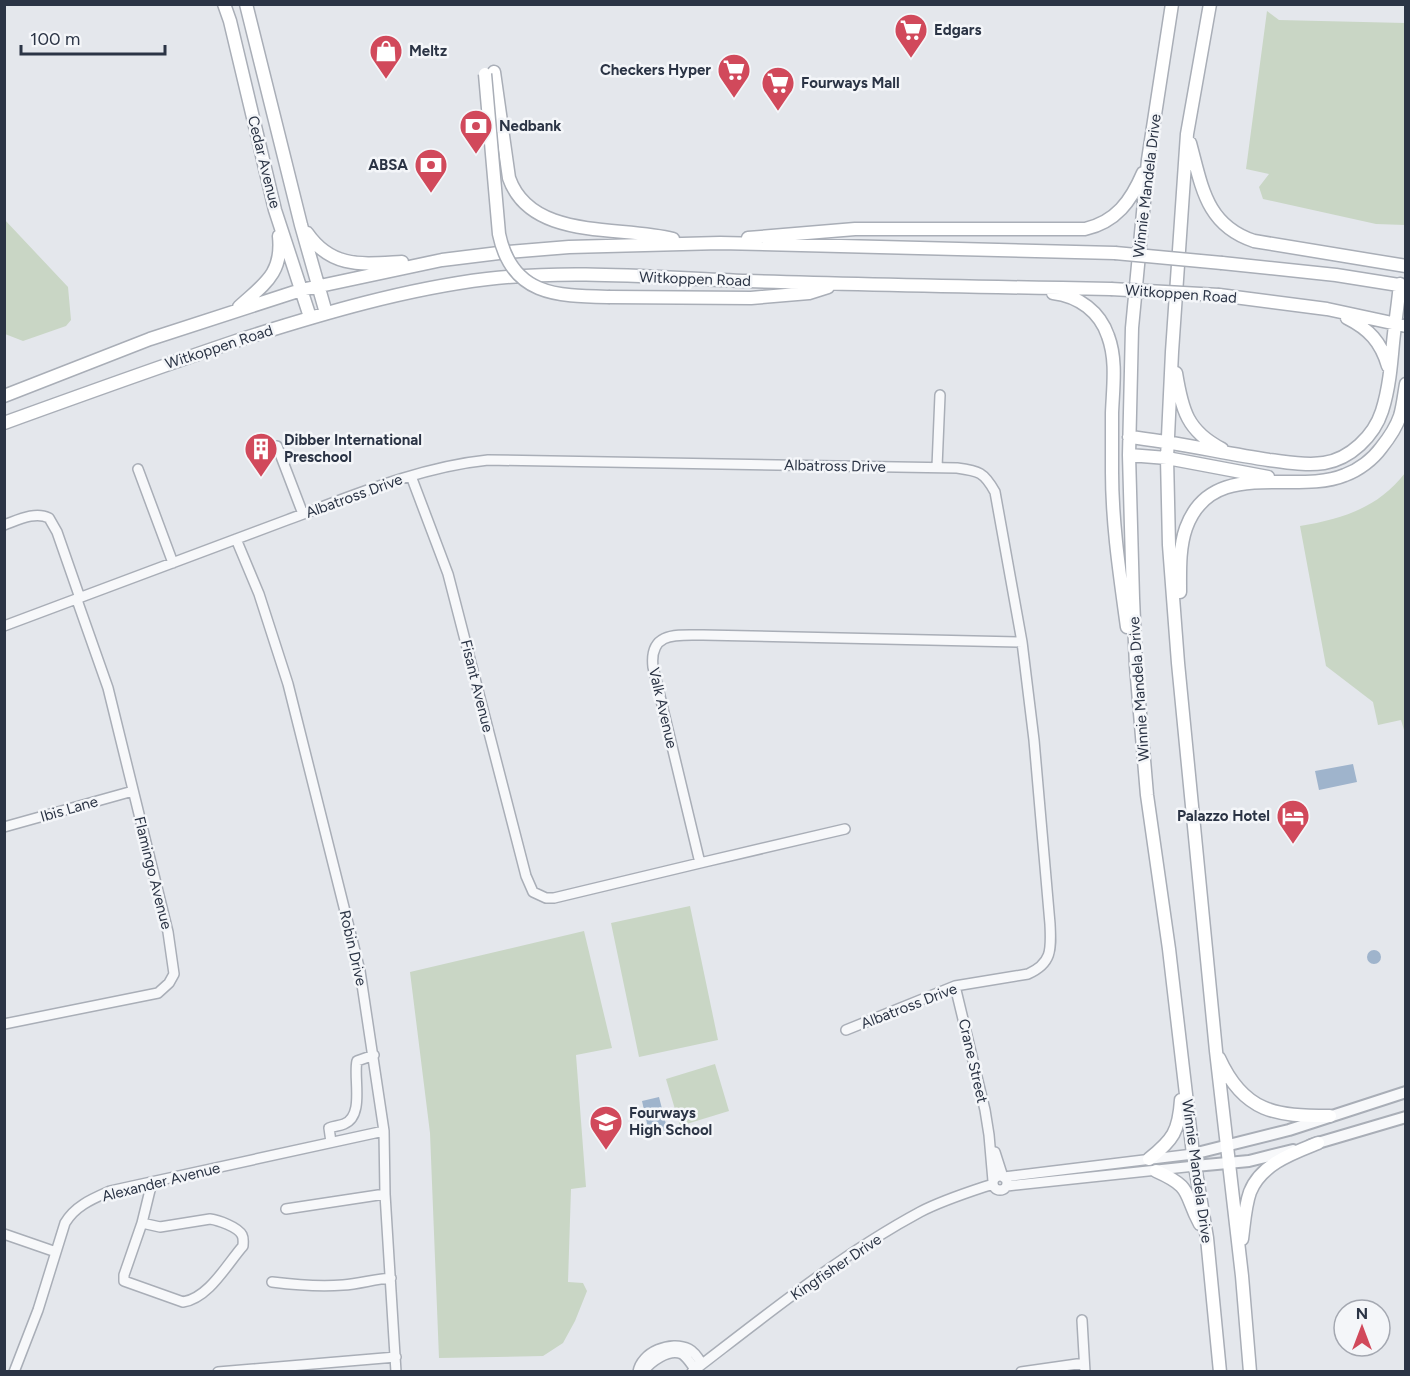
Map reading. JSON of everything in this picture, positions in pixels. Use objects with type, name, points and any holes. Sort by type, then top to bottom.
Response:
[{"type":"main road","name":"Cedar Avenue","points":[[224,4],[276,210],[310,318]]},
{"type":"main road","name":"Cedar Avenue","points":[[246,4],[326,313]]},
{"type":"main road","name":"Winnie Mandela Drive","points":[[1172,4],[1148,160],[1132,328],[1129,455],[1136,666],[1148,795],[1194,1160],[1207,1238],[1220,1371]]},
{"type":"main road","name":"Winnie Mandela Drive","points":[[1210,4],[1187,134],[1167,441],[1169,545],[1178,663],[1216,1051],[1242,1276],[1250,1371]]},
{"type":"main road","points":[[689,244],[665,237],[558,223],[533,212],[511,186],[490,73],[499,234],[506,257],[523,279],[540,290],[560,296],[751,298],[809,292],[838,284]]},
{"type":"main road","points":[[1187,134],[1209,204],[1218,219],[1228,229],[1254,241],[1406,266]]},
{"type":"main road","points":[[720,243],[763,236],[855,229],[1084,230],[1102,224],[1125,207],[1138,186],[1148,160]]},
{"type":"main road","points":[[236,310],[272,276],[278,264],[280,246],[276,210]]},
{"type":"main road","points":[[302,225],[314,244],[344,262],[442,260]]},
{"type":"main road","name":"Witkoppen Road","points":[[4,396],[150,339],[318,285],[442,260],[569,247],[720,243],[1114,253],[1222,262],[1402,285]]},
{"type":"main road","name":"Witkoppen Road","points":[[4,423],[155,368],[326,313],[473,282],[533,275],[584,274],[838,284],[1111,289],[1219,295],[1327,309],[1400,325]]},
{"type":"main road","points":[[1129,437],[1167,441],[1234,455],[1302,465],[1324,464],[1341,459],[1361,444],[1373,429],[1382,412],[1400,325],[1402,285]]},
{"type":"main road","points":[[1005,287],[1059,294],[1076,299],[1092,310],[1102,322],[1108,336],[1113,357],[1112,474],[1115,538],[1129,642],[1136,666]]},
{"type":"main road","points":[[1327,309],[1359,324],[1376,339],[1390,373]]},
{"type":"main road","points":[[1172,352],[1180,398],[1186,416],[1207,441],[1234,455]]},
{"type":"main road","points":[[1178,663],[1181,549],[1191,517],[1209,496],[1226,488],[1254,482],[1318,481],[1347,475],[1376,455],[1391,435],[1400,416],[1406,384]]},
{"type":"main road","points":[[1129,455],[1167,458],[1290,481]]},
{"type":"main road","points":[[1216,1051],[1234,1082],[1260,1107],[1294,1116],[1330,1116]]},
{"type":"main road","points":[[1149,1160],[1170,1141],[1175,1133],[1180,1113],[1183,1074]]},
{"type":"main road","points":[[1242,1276],[1242,1240],[1250,1192],[1267,1169],[1283,1158],[1318,1143]]},
{"type":"main road","points":[[1156,1171],[1173,1178],[1185,1189],[1207,1238]]},
{"type":"street","points":[[937,467],[940,395]]},
{"type":"street","points":[[277,446],[303,514]]},
{"type":"street","name":"Albatross Drive","points":[[4,626],[303,514],[411,476],[462,462],[488,460],[937,467],[975,470],[986,476],[995,492],[1022,642],[1034,740],[1051,949],[1047,960],[1039,969],[1028,974],[955,986],[846,1030]]},
{"type":"street","points":[[138,469],[173,563]]},
{"type":"street","name":"Fisant Avenue","points":[[411,476],[448,574],[531,889],[538,896],[563,897],[700,863]]},
{"type":"street","name":"Flamingo Avenue","points":[[4,525],[40,515],[49,518],[57,532],[108,688],[174,964],[174,974],[169,983],[158,993],[4,1024]]},
{"type":"street","name":"Robin Drive","points":[[236,539],[259,594],[288,684],[360,971],[384,1131],[385,1194],[396,1371]]},
{"type":"street","name":"Valk Avenue","points":[[700,863],[652,667],[654,649],[663,638],[673,635],[703,635],[1022,642]]},
{"type":"street","name":"Ibis Lane","points":[[4,827],[133,790]]},
{"type":"street","points":[[700,863],[845,829]]},
{"type":"street","name":"Crane Street","points":[[955,986],[989,1135],[1005,1180]]},
{"type":"street","points":[[331,1142],[329,1128],[344,1124],[350,1120],[355,1111],[357,1061],[374,1055]]},
{"type":"street","points":[[1005,1180],[1092,1178],[1156,1171],[1406,1092]]},
{"type":"street","points":[[1005,1180],[1149,1160],[1194,1160],[1228,1164],[1254,1160],[1406,1117]]},
{"type":"street","name":"Alexander Avenue","points":[[14,1371],[38,1310],[65,1223],[79,1207],[110,1191],[384,1131]]},
{"type":"street","name":"Crane Street","points":[[989,1135],[993,1182]]},
{"type":"street","points":[[1126,1162],[1128,1175]]},
{"type":"street","points":[[1091,1167],[1092,1178]]},
{"type":"street","points":[[993,1182],[999,1190],[1005,1180]]},
{"type":"street","points":[[142,1223],[160,1227],[217,1220],[240,1232],[243,1237],[243,1246],[207,1290],[189,1301],[183,1302],[124,1281],[152,1182]]},
{"type":"street","name":"Kingfisher Drive","points":[[696,1368],[862,1248],[922,1211],[993,1182]]},
{"type":"street","points":[[286,1209],[385,1194]]},
{"type":"street","points":[[4,1234],[56,1252]]},
{"type":"street","points":[[272,1282],[307,1286],[342,1285],[391,1278]]},
{"type":"street","points":[[1021,1371],[1085,1367],[1082,1320]]},
{"type":"street","points":[[638,1371],[639,1364],[647,1356],[674,1346],[692,1350],[696,1368]]},
{"type":"street","points":[[643,1371],[656,1359],[670,1353],[679,1353],[696,1368]]},
{"type":"street","points":[[218,1371],[396,1358]]},
{"type":"green space","points":[[1267,11],[1279,20],[1405,23],[1405,225],[1376,224],[1263,199],[1259,187],[1269,174],[1246,169]]},
{"type":"green space","points":[[4,219],[68,287],[71,320],[66,326],[23,341],[5,334]]},
{"type":"green space","points":[[1405,473],[1406,730],[1404,730],[1401,720],[1378,725],[1373,702],[1326,666],[1300,526],[1330,520],[1358,510],[1383,495]]},
{"type":"green space","points":[[690,906],[718,1040],[639,1057],[611,923]]},
{"type":"green space","points":[[584,931],[612,1048],[576,1055],[586,1187],[571,1189],[568,1282],[583,1283],[587,1291],[563,1343],[543,1356],[439,1358],[430,1133],[410,972]]},
{"type":"green space","points":[[715,1064],[729,1111],[680,1126],[666,1079]]},
{"type":"water","points":[[1353,764],[1357,782],[1319,790],[1315,771]]},
{"type":"water","points":[[1374,950],[1379,952],[1381,957],[1379,962],[1374,964],[1369,962],[1367,957],[1369,952]]},
{"type":"water","points":[[659,1097],[668,1132],[650,1137],[642,1101]]},
{"type":"place","name":"Edgars","points":[[911,59]]},
{"type":"place","name":"Meltz","points":[[386,80]]},
{"type":"place","name":"Checkers Hyper","points":[[734,99]]},
{"type":"place","name":"Fourways Mall","points":[[778,112]]},
{"type":"place","name":"Nedbank","points":[[476,155]]},
{"type":"place","name":"ABSA","points":[[431,194]]},
{"type":"place","name":"Dibber International Preschool","points":[[261,478]]},
{"type":"place","name":"Palazzo Hotel","points":[[1293,845]]},
{"type":"place","name":"Fourways High School","points":[[606,1151]]}]
